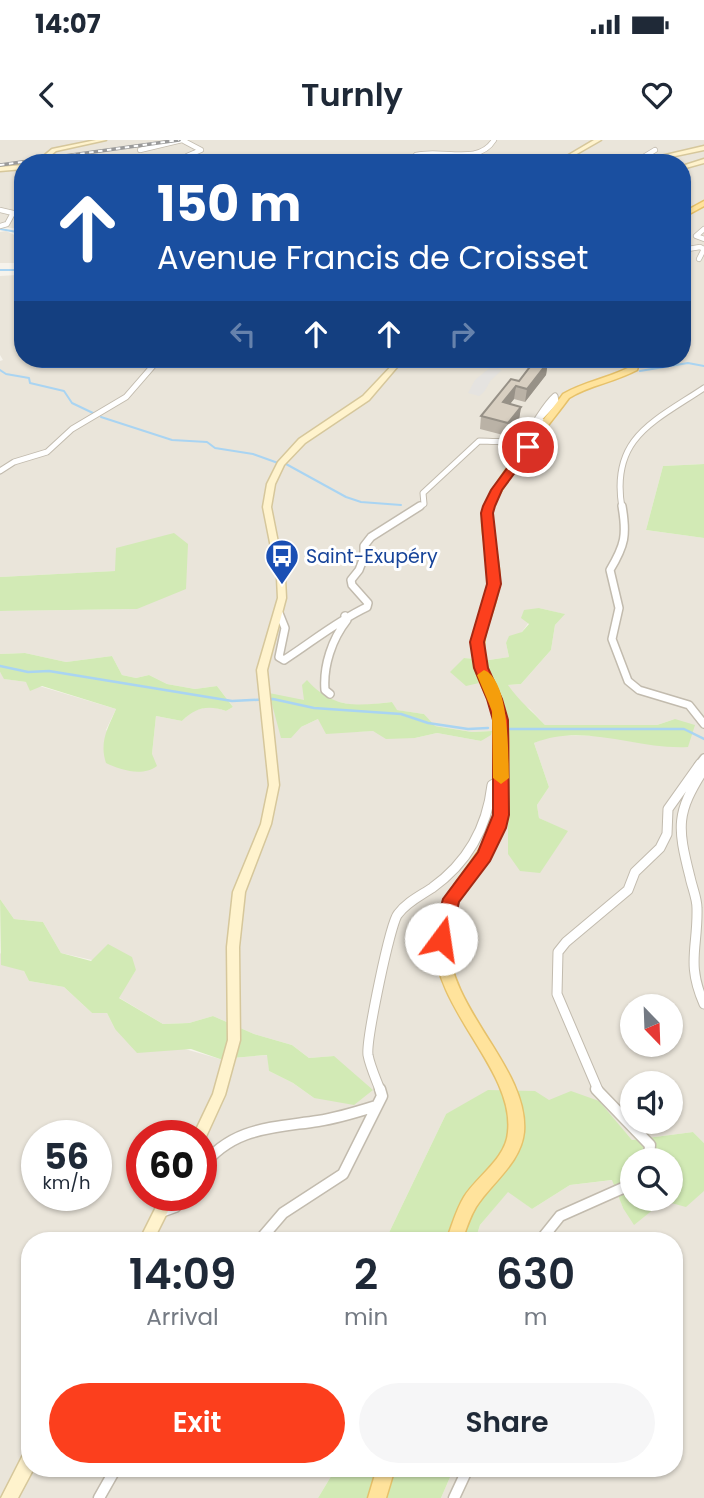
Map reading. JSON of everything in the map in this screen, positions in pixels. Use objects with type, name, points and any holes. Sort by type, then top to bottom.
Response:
[{"type":"main road","points":[[49,154],[54,150],[103,140]]},
{"type":"main road","points":[[573,154],[598,140]]},
{"type":"main road","points":[[672,154],[704,148]]},
{"type":"main road","points":[[206,1120],[219,1095],[234,1040],[233,947],[239,892],[266,824],[274,786],[262,670],[279,613],[282,586],[267,507],[275,474],[302,441],[366,398],[393,368]]},
{"type":"main road","points":[[458,1232],[471,1200],[509,1155],[516,1134],[517,1114],[511,1096],[459,1005],[449,982],[441,939],[452,899],[484,856],[498,828],[501,783],[499,711],[481,668],[477,649],[478,635],[492,599],[494,584],[487,513],[497,490],[545,424],[573,391],[621,368]]},
{"type":"main road","points":[[151,1232],[161,1212]]},
{"type":"main road","points":[[9,1498],[21,1476]]},
{"type":"main road","points":[[377,1498],[383,1477]]},
{"type":"street","points":[[141,150],[197,140]]},
{"type":"street","points":[[480,154],[488,150],[494,140]]},
{"type":"street","points":[[183,141],[201,150],[192,154]]},
{"type":"street","points":[[648,154],[654,150]]},
{"type":"street","points":[[420,154],[432,151],[466,154]]},
{"type":"street","points":[[0,210],[13,212],[7,224],[0,226]]},
{"type":"street","points":[[704,229],[696,236],[704,239]]},
{"type":"street","points":[[691,248],[704,249],[699,259]]},
{"type":"street","points":[[0,471],[14,462],[47,452],[72,429],[126,397],[151,368]]},
{"type":"street","points":[[704,388],[645,427],[629,447],[618,485],[626,532],[622,550],[610,570],[619,608],[612,639],[628,681],[650,694],[689,705],[704,724]]},
{"type":"street","points":[[279,613],[285,628],[279,657],[284,660],[328,631],[345,616],[367,607],[368,603],[352,585],[351,580],[364,557],[364,546],[371,537],[424,504],[423,493],[479,441],[523,438],[533,418],[555,396],[556,401],[539,419],[545,424]]},
{"type":"street","points":[[330,694],[325,690],[325,675],[334,639],[346,620],[345,616]]},
{"type":"street","points":[[650,1148],[650,1145],[596,1087],[590,1076],[557,994],[558,952],[566,942],[628,890],[635,872],[660,848],[667,834],[668,809],[704,758]]},
{"type":"street","points":[[704,769],[685,799],[680,837],[697,907],[692,954],[694,982],[704,1004]]},
{"type":"street","points":[[266,1232],[283,1213],[343,1174],[382,1096],[369,1053],[386,943],[395,915],[462,863],[486,822],[491,807],[492,785],[501,783]]},
{"type":"street","points":[[217,1149],[227,1141],[263,1128],[318,1121],[376,1106]]},
{"type":"street","points":[[547,1232],[560,1216],[620,1189]]},
{"type":"street","points":[[99,1498],[111,1477]]},
{"type":"street","points":[[454,1498],[464,1477]]},
{"type":"shaded area","points":[[0,140],[704,140],[704,464],[663,466],[646,530],[704,538],[704,1143],[693,1132],[683,1133],[683,1071],[620,1071],[620,1126],[599,1102],[549,1100],[446,1114],[389,1232],[21,1232],[21,1477],[331,1477],[318,1498],[0,1498],[0,953],[24,971],[29,981],[64,987],[92,1013],[107,1013],[115,1029],[220,1059],[268,1055],[269,1071],[314,1098],[334,1056],[309,1058],[292,1045],[254,1034],[213,1016],[189,1023],[163,1024],[118,997],[136,970],[61,953],[43,922],[14,919],[0,899],[0,672],[5,679],[26,682],[116,709],[106,730],[152,754],[156,716],[182,721],[192,711],[211,706],[226,711],[233,707],[217,686],[195,689],[167,684],[149,675],[136,678],[122,675],[112,656],[66,662],[25,653],[0,654],[0,611],[137,609],[116,571],[0,577],[0,361],[3,360],[0,355],[0,276],[14,275],[14,368],[691,368],[691,154],[14,154],[14,228],[0,227]],"holes":[[[539,608],[564,614],[555,625],[551,650],[521,684],[507,685],[518,701],[545,725],[657,725],[675,719],[630,740],[603,736],[552,735],[534,743],[549,787],[537,805],[539,818],[568,832],[507,814],[508,722],[504,706],[492,680],[464,658],[489,660],[509,657],[506,643],[522,632]],[[307,681],[326,699],[357,706],[392,702],[396,710],[424,714],[434,726],[472,732],[491,731],[481,741],[437,733],[415,738],[373,731],[352,732],[318,719],[301,727]]]},
{"type":"shaded area","points":[[6,231],[14,235],[14,263],[0,263],[0,232]]},
{"type":"shaded area","points":[[490,368],[502,370],[479,396],[468,393],[475,380]]},
{"type":"shaded area","points":[[627,1134],[678,1134],[632,1140]]},
{"type":"shaded area","points":[[613,1180],[620,1200],[620,1211],[683,1211],[683,1195],[704,1191],[704,1498],[441,1498],[450,1477],[683,1477],[683,1232],[478,1232],[480,1225],[508,1191],[532,1209],[570,1185]]},
{"type":"green space","points":[[704,464],[704,538],[646,530],[663,466]]},
{"type":"green space","points":[[174,533],[188,544],[186,589],[137,609],[0,611],[0,577],[115,571],[116,548]]},
{"type":"green space","points":[[539,608],[565,614],[555,625],[551,650],[521,684],[508,685],[545,725],[657,725],[675,719],[695,725],[688,747],[572,735],[534,743],[549,787],[537,805],[539,818],[568,831],[540,873],[520,871],[508,854],[508,722],[504,706],[492,680],[466,686],[450,672],[464,658],[489,660],[509,657],[506,643],[509,636],[522,632],[529,624],[521,618],[524,610]]},
{"type":"green space","points":[[25,653],[66,662],[112,656],[122,675],[136,678],[149,675],[167,684],[195,689],[217,686],[233,707],[226,711],[202,708],[182,721],[156,716],[152,754],[157,766],[138,772],[125,770],[106,763],[104,755],[105,735],[116,709],[42,686],[30,691],[26,682],[4,679],[0,672],[0,654]]},
{"type":"green space","points":[[307,680],[336,701],[356,704],[392,702],[397,710],[424,714],[435,726],[472,732],[492,731],[491,735],[481,741],[437,733],[415,738],[386,739],[373,731],[326,734],[318,719],[301,727],[291,738],[281,738],[269,693],[304,700],[302,685]]},
{"type":"green space","points":[[0,899],[14,919],[43,922],[61,953],[91,961],[108,944],[132,957],[136,970],[119,998],[163,1024],[189,1023],[213,1016],[254,1034],[292,1045],[309,1058],[334,1056],[373,1090],[354,1105],[314,1098],[269,1071],[267,1055],[220,1059],[191,1049],[137,1053],[115,1029],[107,1013],[92,1013],[64,987],[29,981],[24,971],[1,965]]},
{"type":"green space","points":[[488,1090],[535,1091],[549,1100],[571,1091],[599,1101],[620,1126],[620,1134],[627,1134],[632,1140],[693,1132],[704,1143],[704,1191],[686,1207],[683,1206],[683,1148],[620,1148],[620,1200],[612,1180],[570,1185],[532,1209],[508,1192],[480,1225],[478,1232],[389,1232],[446,1114]]},
{"type":"green space","points":[[625,1211],[652,1211],[634,1225]]},
{"type":"green space","points":[[331,1477],[450,1477],[441,1498],[318,1498]]},
{"type":"building","points":[[529,368],[543,368],[527,389],[516,386],[503,402],[521,407],[508,423],[481,416],[511,379],[519,381]]},
{"type":"waterway","points":[[0,229],[14,231]]},
{"type":"waterway","points":[[0,270],[14,270]]},
{"type":"waterway","points":[[691,364],[704,366]]},
{"type":"waterway","points":[[640,371],[658,368]]},
{"type":"waterway","points":[[0,370],[6,374],[29,378],[30,383],[64,391],[72,403],[95,414]]},
{"type":"waterway","points":[[101,417],[172,440],[207,442],[215,448],[253,454],[278,463]]},
{"type":"waterway","points":[[286,464],[346,497],[361,502],[401,505]]},
{"type":"waterway","points":[[0,666],[28,672],[49,671],[232,701],[273,699],[314,708],[401,714],[428,723],[468,729],[488,728]]},
{"type":"waterway","points":[[510,729],[684,729],[704,739]]},
{"type":"railway","points":[[79,154],[179,140]]},
{"type":"railway","points":[[0,165],[14,163]]},
{"type":"slow traffic","points":[[484,675],[501,720],[501,778]]},
{"type":"place","name":"Saint-Exupéry","points":[[282,586]]},
{"type":"route","points":[[441,939],[443,923],[452,899],[484,856],[498,828],[501,815],[501,720],[481,668],[477,642],[492,599],[494,584],[487,513],[497,490],[528,447]]}]
